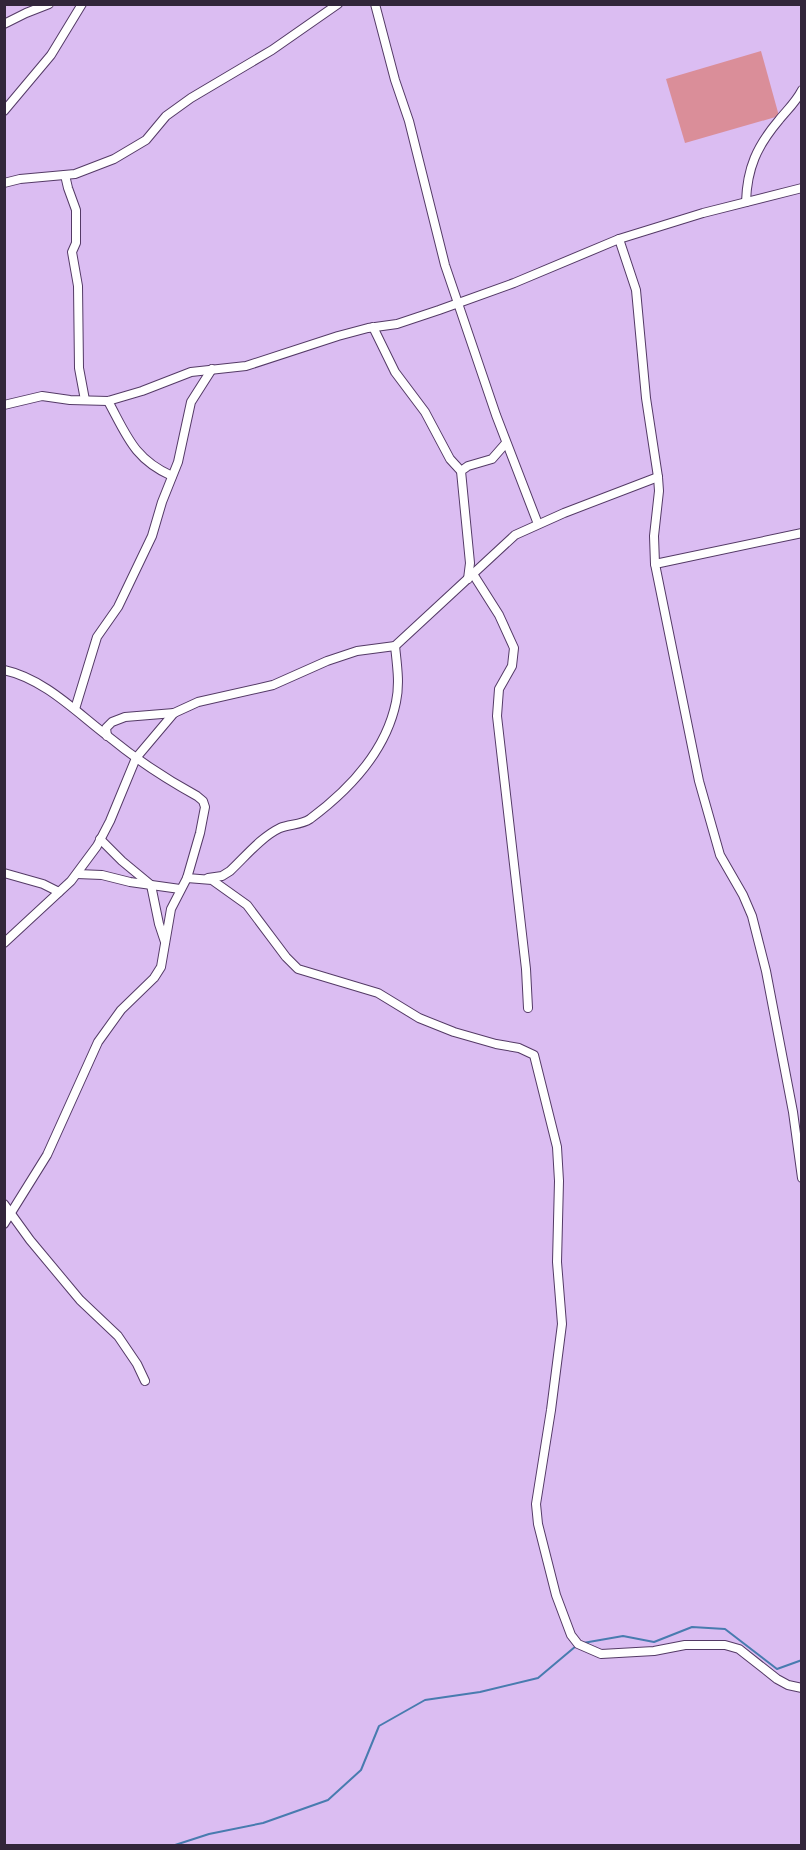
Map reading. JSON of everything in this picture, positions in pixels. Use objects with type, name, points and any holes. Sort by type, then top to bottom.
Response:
[{"type":"street","points":[[4,24],[49,4]]},
{"type":"street","points":[[4,111],[51,55],[82,4]]},
{"type":"street","points":[[4,183],[81,172],[114,159],[146,140],[166,116],[191,98],[272,50],[339,4]]},
{"type":"street","points":[[375,4],[395,80],[409,121],[445,265],[506,443],[538,524]]},
{"type":"street","points":[[746,202],[747,180],[755,157],[770,130],[794,104],[801,90]]},
{"type":"street","points":[[65,175],[76,210],[76,243],[72,252],[78,286],[79,368],[85,400]]},
{"type":"street","points":[[4,405],[42,396],[70,400],[108,401],[142,391],[182,374],[246,366],[373,327],[397,324],[514,283],[619,239],[801,188]]},
{"type":"street","points":[[619,239],[636,290],[646,398],[658,477],[659,491],[654,536],[655,564],[699,781],[720,855],[752,916],[766,971],[794,1112],[801,1178]]},
{"type":"street","points":[[373,327],[395,372],[424,410],[450,459],[461,471],[470,577],[499,615],[515,652],[511,671],[499,689],[497,716],[526,969],[528,1008]]},
{"type":"street","points":[[75,709],[97,638],[118,607],[152,536],[184,437],[188,409],[194,395],[212,369]]},
{"type":"street","points":[[108,401],[140,456],[152,466],[172,476]]},
{"type":"street","points":[[461,471],[468,466],[492,459],[506,443]]},
{"type":"street","points":[[107,736],[106,728],[118,719],[174,713],[198,702],[273,685],[357,651],[395,646],[510,538],[580,506],[658,477]]},
{"type":"street","points":[[655,564],[801,533]]},
{"type":"street","points":[[187,878],[225,874],[276,830],[309,820],[338,797],[366,766],[384,736],[396,702],[398,671],[395,646]]},
{"type":"street","points":[[4,670],[44,688],[75,709],[136,758],[197,796],[204,804],[200,833],[187,878],[171,909],[166,945],[158,972],[121,1010],[98,1042],[47,1155],[4,1224]]},
{"type":"street","points":[[4,943],[77,874],[100,839],[136,758],[174,713]]},
{"type":"street","points":[[100,839],[122,861],[152,885],[159,924],[166,945]]},
{"type":"street","points":[[4,873],[42,884],[59,892]]},
{"type":"street","points":[[77,874],[102,875],[130,882],[180,889]]},
{"type":"street","points":[[204,878],[222,886],[247,905],[286,957],[298,969],[378,993],[419,1018],[454,1032],[519,1048],[534,1054],[557,1147],[559,1181],[557,1262],[562,1324],[536,1504],[538,1524],[556,1595],[571,1635],[578,1644],[601,1654],[654,1651],[685,1645],[725,1645],[739,1649],[777,1679],[801,1688]]},
{"type":"street","points":[[4,1204],[30,1240],[81,1300],[118,1336],[137,1364],[145,1381]]},
{"type":"shaded area","points":[[761,51],[779,116],[685,143],[666,79]]},
{"type":"waterway","points":[[583,1643],[623,1636],[654,1642],[692,1627],[725,1629],[777,1669],[802,1660]]},
{"type":"waterway","points":[[172,1846],[209,1834],[263,1823],[328,1800],[361,1770],[379,1726],[425,1700],[480,1692],[538,1678],[576,1646]]}]
